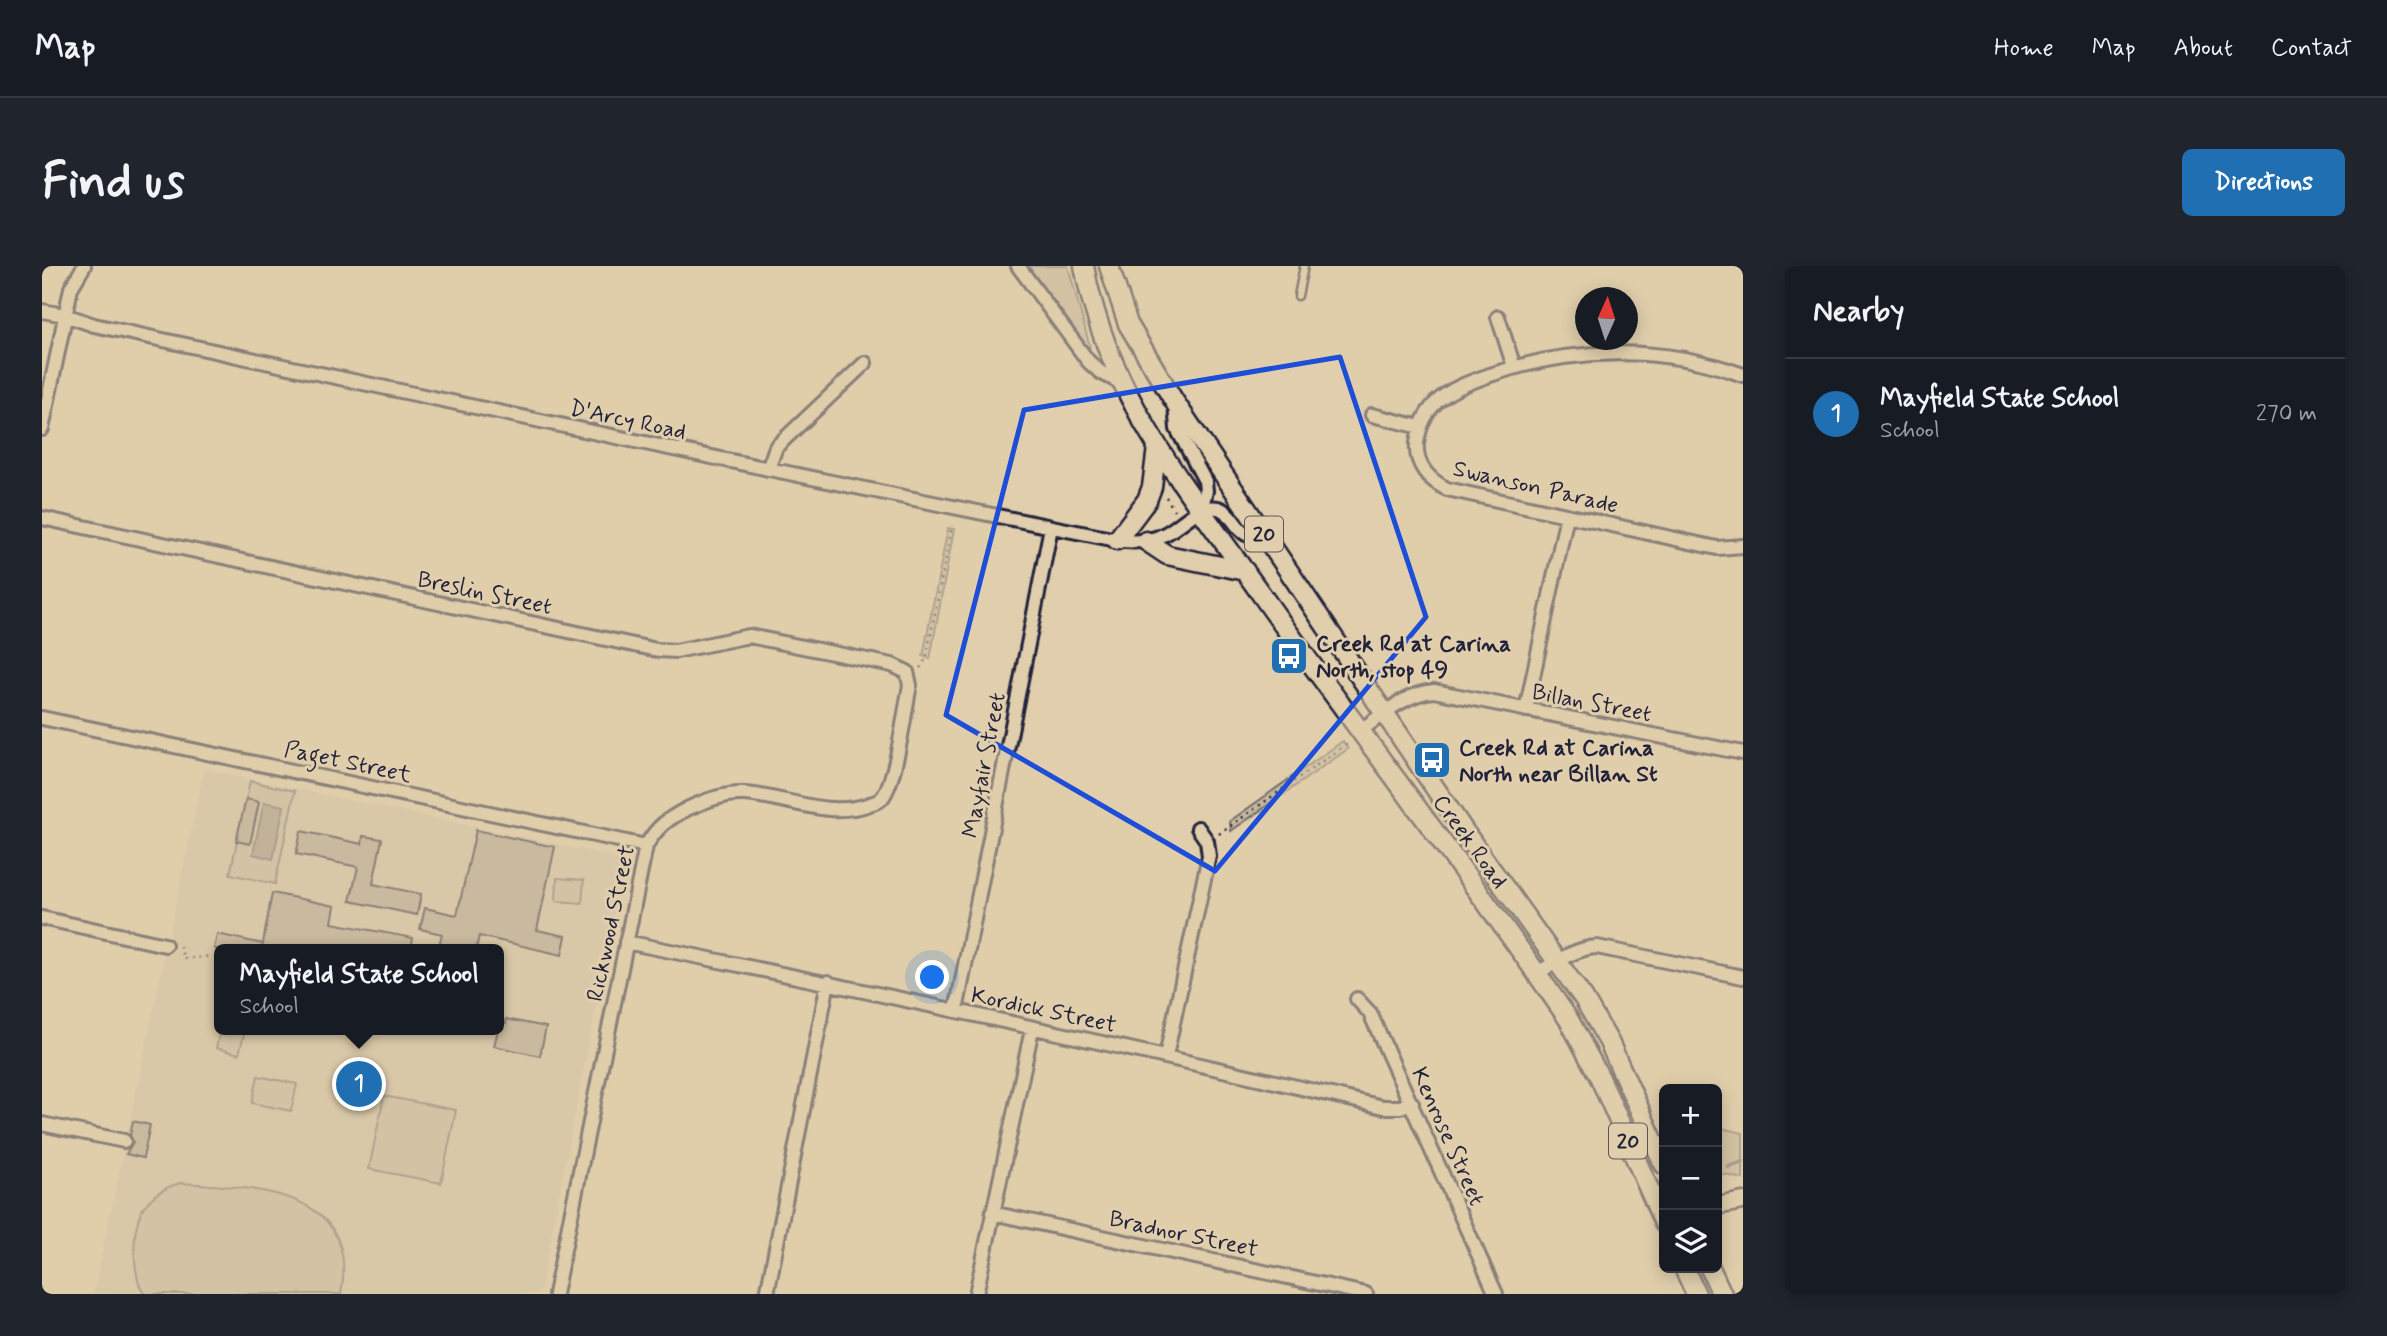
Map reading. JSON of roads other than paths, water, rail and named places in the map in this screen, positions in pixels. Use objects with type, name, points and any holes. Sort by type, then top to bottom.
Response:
[{"type":"main road","name":"Creek Road","points":[[1084,266],[1101,332],[1121,383],[1157,447],[1569,1020],[1591,1059],[1659,1212]]},
{"type":"main road","name":"Creek Road","points":[[1109,266],[1128,324],[1174,401],[1466,834],[1584,999],[1609,1042],[1659,1153]]},
{"type":"main road","points":[[1117,541],[1147,500],[1152,487],[1157,447]]},
{"type":"main road","points":[[1146,541],[1167,555],[1228,570],[1245,571]]},
{"type":"main road","points":[[1686,1273],[1696,1294]]},
{"type":"main road","points":[[1712,1273],[1722,1294]]},
{"type":"street","points":[[42,429],[71,288],[84,266]]},
{"type":"street","name":"Creek Road","points":[[1018,266],[1088,361],[1100,372],[1121,383]]},
{"type":"street","name":"D'Arcy Road","points":[[42,311],[65,315],[94,325],[768,470],[1117,541],[1146,541],[1168,533],[1201,510]]},
{"type":"street","points":[[1498,317],[1514,367]]},
{"type":"street","points":[[1372,415],[1420,427],[1430,407],[1461,384],[1552,358],[1619,353],[1658,356],[1723,368],[1743,375]]},
{"type":"street","points":[[768,470],[776,447],[865,363]]},
{"type":"street","name":"Creek Road","points":[[1174,401],[1177,429],[1205,481],[1206,491],[1201,510]]},
{"type":"street","name":"Swanson Parade","points":[[1420,427],[1417,448],[1420,467],[1433,482],[1447,489],[1717,548],[1743,547]]},
{"type":"street","points":[[1201,510],[1219,509],[1245,534],[1268,539]]},
{"type":"street","points":[[1526,710],[1567,515]]},
{"type":"street","name":"Breslin Street","points":[[42,518],[657,650],[676,650],[749,636],[892,665],[906,672],[909,685]]},
{"type":"street","name":"Mayfair Street","points":[[956,1012],[1051,527]]},
{"type":"street","name":"Rickwood Street","points":[[555,1294],[646,846],[660,824],[725,794],[746,794],[827,809],[857,808],[880,800],[890,786],[909,685]]},
{"type":"street","name":"Billan Street","points":[[1360,731],[1411,697],[1434,691],[1743,753]]},
{"type":"street","name":"Paget Street","points":[[42,718],[646,846]]},
{"type":"street","points":[[1166,1056],[1209,856],[1207,841],[1198,828]]},
{"type":"street","points":[[42,918],[165,945]]},
{"type":"street","name":"Kordick Street","points":[[626,942],[828,982],[1383,1107],[1400,1107],[1412,1103]]},
{"type":"street","points":[[1536,974],[1586,948],[1597,947],[1743,978]]},
{"type":"street","points":[[767,1294],[828,982]]},
{"type":"street","name":"Kenrose Street","points":[[1357,999],[1370,1013],[1496,1294]]},
{"type":"street","points":[[976,1294],[1032,1029]]},
{"type":"street","points":[[42,1124],[124,1141]]},
{"type":"street","points":[[1722,1205],[1743,1200]]},
{"type":"street","name":"Bradnor Street","points":[[992,1213],[1366,1294]]},
{"type":"lane","points":[[1297,296],[1304,266]]},
{"type":"waterway","points":[[1729,1167],[1743,1162]]},
{"type":"place","name":"Creek Rd at Carina North, stop 49","points":[[1289,656]]},
{"type":"place","name":"Creek Rd at Carina North near Billan St","points":[[1432,760]]},
{"type":"place","name":"Mayfield State School","points":[[359,1084]]}]
